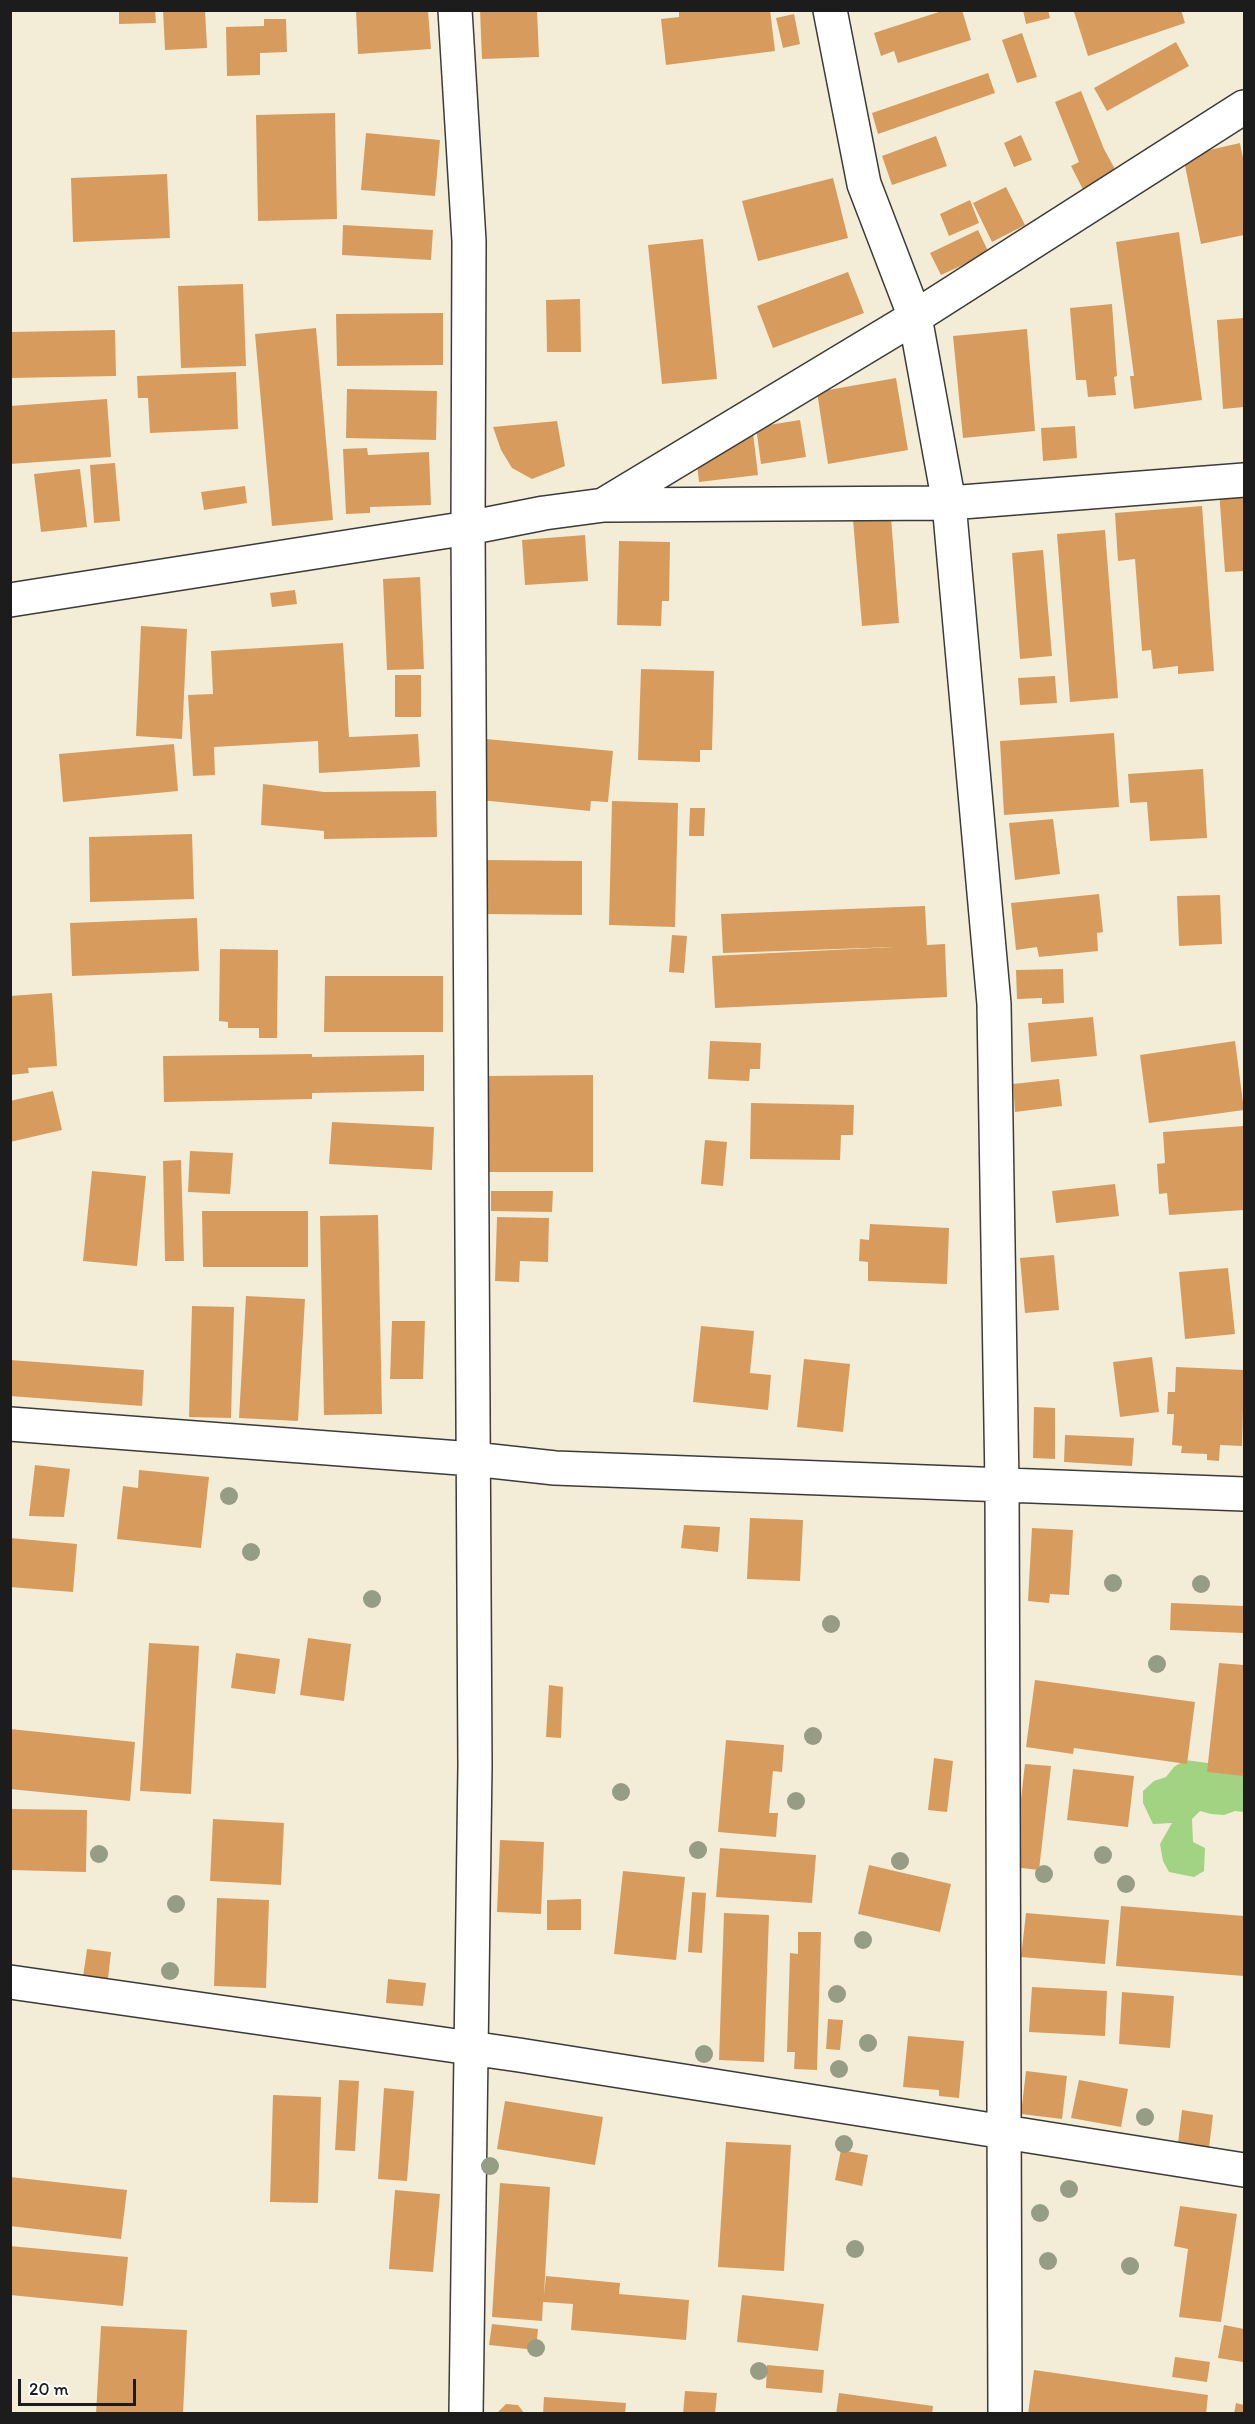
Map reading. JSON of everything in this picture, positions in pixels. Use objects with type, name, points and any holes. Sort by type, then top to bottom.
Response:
[{"type":"street","points":[[455,10],[469,241],[468,528],[475,1765],[466,2414]]},
{"type":"street","points":[[830,10],[864,183],[915,317],[949,503],[994,1004],[1002,1485],[1005,2414]]},
{"type":"street","points":[[604,505],[915,317],[1245,107]]},
{"type":"street","points":[[10,600],[604,505],[949,503],[1245,480]]},
{"type":"street","points":[[10,1424],[473,1459],[555,1468],[1245,1494]]},
{"type":"street","points":[[10,1982],[471,2048],[1245,2170]]},
{"type":"green space","points":[[1185,1760],[1208,1763],[1236,1762],[1244,1766],[1244,1812],[1235,1811],[1224,1815],[1200,1811],[1192,1819],[1193,1842],[1205,1848],[1204,1871],[1194,1877],[1169,1872],[1163,1861],[1160,1844],[1172,1823],[1153,1824],[1143,1803],[1143,1791],[1154,1781],[1166,1777],[1174,1767]]},
{"type":"building","points":[[119,10],[155,10],[156,23],[119,24]]},
{"type":"building","points":[[163,10],[205,10],[207,48],[165,50]]},
{"type":"building","points":[[356,10],[428,10],[431,49],[358,54]]},
{"type":"building","points":[[480,10],[537,10],[539,57],[482,59]]},
{"type":"building","points":[[679,10],[770,10],[775,51],[666,65],[661,19],[679,17]]},
{"type":"building","points":[[945,10],[962,10],[971,40],[898,63],[894,51],[881,56],[874,33]]},
{"type":"building","points":[[1023,10],[1048,10],[1050,18],[1026,24]]},
{"type":"building","points":[[1079,10],[1181,10],[1185,23],[1088,56],[1074,12]]},
{"type":"building","points":[[794,14],[800,44],[783,48],[776,18]]},
{"type":"building","points":[[264,19],[286,19],[287,52],[260,53],[260,75],[227,76],[226,27],[264,26]]},
{"type":"building","points":[[1022,33],[1037,77],[1017,83],[1002,40]]},
{"type":"building","points":[[1176,42],[1189,66],[1107,111],[1094,88]]},
{"type":"building","points":[[988,73],[995,93],[878,134],[872,113]]},
{"type":"building","points":[[1081,91],[1104,149],[1122,182],[1089,201],[1071,166],[1079,162],[1055,102]]},
{"type":"building","points":[[335,113],[337,219],[258,221],[256,115]]},
{"type":"building","points":[[366,133],[440,140],[435,196],[361,190]]},
{"type":"building","points":[[1021,135],[1032,160],[1014,167],[1004,143]]},
{"type":"building","points":[[936,136],[947,166],[892,185],[882,156]]},
{"type":"building","points":[[1240,143],[1244,163],[1244,235],[1201,244],[1183,156]]},
{"type":"building","points":[[167,174],[170,238],[73,242],[71,178]]},
{"type":"building","points":[[833,178],[848,238],[758,261],[742,201]]},
{"type":"building","points":[[1006,187],[1025,225],[992,242],[973,203]]},
{"type":"building","points":[[970,200],[979,223],[949,236],[940,214]]},
{"type":"building","points":[[343,225],[433,230],[431,260],[342,255]]},
{"type":"building","points":[[978,230],[989,253],[941,275],[930,253]]},
{"type":"building","points":[[1179,232],[1202,400],[1134,409],[1130,376],[1134,376],[1116,242]]},
{"type":"building","points":[[703,239],[717,379],[662,384],[648,245]]},
{"type":"building","points":[[848,272],[864,313],[773,348],[757,306]]},
{"type":"building","points":[[243,284],[246,366],[181,368],[178,286]]},
{"type":"building","points":[[580,299],[581,352],[547,352],[546,300]]},
{"type":"building","points":[[1112,304],[1117,376],[1114,377],[1116,395],[1088,397],[1086,380],[1076,380],[1070,308]]},
{"type":"building","points":[[443,313],[443,365],[337,366],[336,314]]},
{"type":"building","points":[[1244,318],[1244,407],[1223,409],[1217,320]]},
{"type":"building","points":[[316,328],[333,520],[272,526],[255,334]]},
{"type":"building","points":[[1027,329],[1035,431],[963,438],[953,336]]},
{"type":"building","points":[[115,330],[116,376],[10,378],[10,332]]},
{"type":"building","points":[[236,372],[238,429],[150,433],[148,398],[138,398],[137,376]]},
{"type":"building","points":[[896,378],[908,450],[828,464],[817,392]]},
{"type":"building","points":[[347,389],[437,391],[436,440],[346,438]]},
{"type":"building","points":[[107,399],[111,457],[10,464],[10,406]]},
{"type":"building","points":[[800,420],[806,457],[761,464],[756,427]]},
{"type":"building","points":[[557,421],[565,466],[532,479],[512,468],[501,450],[493,427]]},
{"type":"building","points":[[1075,426],[1077,458],[1043,461],[1041,428]]},
{"type":"building","points":[[753,433],[758,475],[699,482],[696,455]]},
{"type":"building","points":[[367,448],[368,455],[429,452],[431,505],[370,507],[370,513],[346,514],[343,449]]},
{"type":"building","points":[[115,463],[120,521],[94,523],[90,465]]},
{"type":"building","points":[[80,469],[87,527],[41,532],[34,474]]},
{"type":"building","points":[[245,486],[247,503],[204,510],[201,492]]},
{"type":"building","points":[[1244,489],[1244,571],[1225,572],[1219,491]]},
{"type":"building","points":[[1202,506],[1214,671],[1178,674],[1178,666],[1153,669],[1151,650],[1142,651],[1135,559],[1118,561],[1115,513]]},
{"type":"building","points":[[891,517],[899,623],[862,626],[853,520]]},
{"type":"building","points":[[1105,530],[1118,698],[1070,702],[1057,534]]},
{"type":"building","points":[[585,535],[588,581],[525,585],[522,540]]},
{"type":"building","points":[[619,541],[670,542],[669,601],[662,601],[661,626],[617,625]]},
{"type":"building","points":[[1043,550],[1052,656],[1020,659],[1012,553]]},
{"type":"building","points":[[420,577],[424,669],[387,670],[383,579]]},
{"type":"building","points":[[295,590],[297,604],[272,607],[270,593]]},
{"type":"building","points":[[141,626],[187,629],[182,739],[136,736]]},
{"type":"building","points":[[343,643],[349,737],[418,734],[420,767],[319,773],[318,741],[214,747],[215,775],[193,776],[188,695],[213,694],[211,651]]},
{"type":"building","points":[[641,669],[714,671],[712,750],[700,750],[700,762],[638,760]]},
{"type":"building","points":[[395,675],[421,675],[421,717],[395,717]]},
{"type":"building","points":[[1055,676],[1057,703],[1020,705],[1018,678]]},
{"type":"building","points":[[1114,733],[1119,807],[1004,815],[1000,741]]},
{"type":"building","points":[[486,739],[613,751],[608,802],[591,801],[590,811],[480,800]]},
{"type":"building","points":[[174,744],[178,791],[63,802],[59,754]]},
{"type":"building","points":[[1203,769],[1207,838],[1150,841],[1147,802],[1130,803],[1128,774]]},
{"type":"building","points":[[263,784],[324,792],[436,791],[437,837],[324,839],[324,831],[261,825]]},
{"type":"building","points":[[612,801],[678,803],[675,927],[609,925]]},
{"type":"building","points":[[690,808],[705,808],[704,836],[689,836]]},
{"type":"building","points":[[1053,819],[1060,874],[1015,880],[1009,823]]},
{"type":"building","points":[[192,834],[194,899],[90,902],[89,837]]},
{"type":"building","points":[[485,860],[582,861],[582,915],[484,914]]},
{"type":"building","points":[[1099,894],[1103,932],[1097,933],[1098,951],[1039,957],[1037,947],[1016,950],[1011,903]]},
{"type":"building","points":[[1220,895],[1222,944],[1179,946],[1177,896]]},
{"type":"building","points":[[925,906],[927,945],[945,944],[947,997],[715,1008],[712,956],[894,947],[723,953],[721,914]]},
{"type":"building","points":[[197,918],[199,971],[72,976],[70,923]]},
{"type":"building","points":[[672,935],[687,936],[684,973],[669,972]]},
{"type":"building","points":[[220,949],[278,950],[277,1038],[259,1038],[259,1028],[228,1028],[228,1022],[219,1021]]},
{"type":"building","points":[[1063,969],[1064,1003],[1042,1004],[1042,998],[1017,999],[1016,970]]},
{"type":"building","points":[[325,976],[443,976],[443,1032],[324,1032]]},
{"type":"building","points":[[52,993],[57,1066],[28,1068],[29,1073],[10,1075],[10,996]]},
{"type":"building","points":[[1093,1017],[1097,1056],[1031,1062],[1028,1023]]},
{"type":"building","points":[[710,1041],[761,1043],[760,1069],[750,1069],[749,1081],[708,1079]]},
{"type":"building","points":[[1235,1041],[1244,1110],[1149,1123],[1140,1055]]},
{"type":"building","points":[[312,1054],[312,1057],[424,1055],[424,1091],[312,1093],[312,1099],[164,1102],[163,1056]]},
{"type":"building","points":[[593,1075],[593,1172],[488,1172],[488,1076]]},
{"type":"building","points":[[1059,1079],[1062,1106],[1015,1112],[1013,1084]]},
{"type":"building","points":[[53,1091],[62,1130],[10,1142],[10,1101]]},
{"type":"building","points":[[751,1103],[854,1105],[853,1135],[841,1135],[840,1160],[750,1159]]},
{"type":"building","points":[[332,1122],[434,1127],[432,1170],[329,1164]]},
{"type":"building","points":[[1244,1126],[1244,1210],[1169,1215],[1167,1193],[1159,1194],[1157,1164],[1165,1163],[1163,1132]]},
{"type":"building","points":[[705,1140],[727,1142],[723,1186],[701,1184]]},
{"type":"building","points":[[190,1151],[233,1153],[230,1194],[188,1192]]},
{"type":"building","points":[[181,1160],[184,1261],[165,1261],[163,1161]]},
{"type":"building","points":[[92,1171],[146,1176],[137,1266],[83,1261]]},
{"type":"building","points":[[1115,1184],[1119,1216],[1056,1223],[1052,1191]]},
{"type":"building","points":[[491,1191],[553,1191],[552,1212],[491,1211]]},
{"type":"building","points":[[202,1211],[308,1211],[308,1267],[203,1267]]},
{"type":"building","points":[[378,1215],[382,1414],[324,1415],[320,1216]]},
{"type":"building","points":[[497,1217],[549,1218],[548,1262],[520,1261],[519,1282],[495,1281]]},
{"type":"building","points":[[870,1224],[949,1228],[947,1284],[868,1281],[868,1262],[859,1261],[860,1239],[869,1240]]},
{"type":"building","points":[[1054,1255],[1059,1310],[1025,1313],[1020,1258]]},
{"type":"building","points":[[1228,1268],[1235,1334],[1185,1339],[1179,1272]]},
{"type":"building","points":[[246,1296],[305,1299],[298,1421],[239,1418]]},
{"type":"building","points":[[192,1306],[234,1307],[231,1418],[189,1417]]},
{"type":"building","points":[[392,1321],[425,1321],[423,1379],[390,1379]]},
{"type":"building","points":[[701,1326],[754,1331],[750,1373],[771,1375],[768,1410],[693,1402]]},
{"type":"building","points":[[1152,1357],[1159,1412],[1120,1417],[1113,1362]]},
{"type":"building","points":[[804,1359],[850,1364],[843,1432],[797,1427]]},
{"type":"building","points":[[10,1360],[144,1370],[142,1406],[10,1396]]},
{"type":"building","points":[[1176,1367],[1244,1370],[1242,1446],[1220,1445],[1219,1461],[1207,1460],[1207,1454],[1181,1453],[1182,1446],[1172,1445],[1174,1414],[1167,1414],[1168,1392],[1175,1392]]},
{"type":"building","points":[[1034,1407],[1055,1408],[1055,1459],[1033,1458]]},
{"type":"building","points":[[1065,1435],[1134,1438],[1132,1466],[1064,1462]]},
{"type":"building","points":[[35,1465],[70,1469],[64,1517],[29,1516]]},
{"type":"building","points":[[139,1470],[209,1477],[201,1548],[117,1539],[123,1486],[138,1488]]},
{"type":"building","points":[[750,1518],[803,1520],[800,1581],[747,1579]]},
{"type":"building","points":[[684,1525],[720,1527],[718,1552],[681,1548]]},
{"type":"building","points":[[1032,1528],[1073,1530],[1069,1595],[1050,1594],[1049,1603],[1028,1601]]},
{"type":"building","points":[[10,1538],[77,1544],[73,1592],[10,1587]]},
{"type":"building","points":[[1171,1603],[1244,1606],[1244,1633],[1170,1630]]},
{"type":"building","points":[[308,1638],[351,1644],[344,1701],[300,1695]]},
{"type":"building","points":[[149,1643],[199,1646],[191,1794],[140,1791]]},
{"type":"building","points":[[236,1653],[280,1659],[275,1694],[231,1688]]},
{"type":"building","points":[[1219,1663],[1244,1665],[1244,1776],[1207,1772]]},
{"type":"building","points":[[1035,1680],[1195,1702],[1187,1764],[1074,1748],[1073,1754],[1026,1747]]},
{"type":"building","points":[[549,1685],[563,1687],[561,1738],[546,1737]]},
{"type":"building","points":[[10,1729],[135,1742],[130,1801],[10,1789]]},
{"type":"building","points":[[726,1740],[784,1745],[782,1772],[773,1771],[769,1813],[778,1813],[776,1837],[718,1832]]},
{"type":"building","points":[[934,1758],[953,1761],[947,1812],[928,1810]]},
{"type":"building","points":[[1025,1764],[1051,1766],[1039,1870],[1013,1867]]},
{"type":"building","points":[[1073,1769],[1134,1776],[1128,1827],[1067,1820]]},
{"type":"building","points":[[10,1809],[87,1810],[86,1872],[10,1870]]},
{"type":"building","points":[[213,1819],[284,1823],[281,1885],[210,1881]]},
{"type":"building","points":[[500,1840],[544,1842],[541,1914],[497,1912]]},
{"type":"building","points":[[720,1848],[816,1855],[812,1903],[716,1897]]},
{"type":"building","points":[[869,1865],[951,1884],[940,1932],[858,1914]]},
{"type":"building","points":[[623,1871],[685,1877],[676,1960],[614,1954]]},
{"type":"building","points":[[692,1892],[706,1893],[702,1953],[688,1952]]},
{"type":"building","points":[[217,1898],[269,1900],[266,1988],[214,1986]]},
{"type":"building","points":[[581,1899],[581,1930],[547,1930],[547,1900]]},
{"type":"building","points":[[1121,1906],[1244,1916],[1244,1976],[1116,1966]]},
{"type":"building","points":[[724,1913],[769,1915],[764,2062],[719,2060]]},
{"type":"building","points":[[1026,1913],[1109,1920],[1105,1964],[1021,1957]]},
{"type":"building","points":[[798,1932],[821,1932],[817,2070],[794,2069],[795,2052],[787,2052],[790,1953],[798,1954]]},
{"type":"building","points":[[87,1949],[111,1952],[107,1988],[82,1984]]},
{"type":"building","points":[[388,1979],[426,1983],[423,2006],[386,2003]]},
{"type":"building","points":[[1032,1987],[1107,1991],[1105,2036],[1029,2032]]},
{"type":"building","points":[[1122,1992],[1174,1996],[1170,2048],[1119,2044]]},
{"type":"building","points":[[828,2019],[843,2020],[840,2050],[826,2049]]},
{"type":"building","points":[[908,2036],[964,2041],[959,2098],[939,2096],[939,2090],[903,2087]]},
{"type":"building","points":[[1026,2071],[1067,2076],[1062,2119],[1021,2114]]},
{"type":"building","points":[[339,2080],[359,2081],[355,2151],[335,2150]]},
{"type":"building","points":[[1079,2080],[1128,2089],[1121,2127],[1071,2118]]},
{"type":"building","points":[[384,2088],[414,2091],[407,2181],[378,2179]]},
{"type":"building","points":[[273,2095],[321,2097],[318,2203],[270,2202]]},
{"type":"building","points":[[505,2101],[603,2117],[595,2165],[497,2149]]},
{"type":"building","points":[[1182,2110],[1213,2115],[1209,2148],[1178,2143]]},
{"type":"building","points":[[726,2142],[791,2145],[784,2271],[718,2267]]},
{"type":"building","points":[[841,2150],[868,2155],[862,2186],[835,2180]]},
{"type":"building","points":[[10,2177],[127,2190],[121,2239],[10,2226]]},
{"type":"building","points":[[500,2183],[550,2187],[544,2295],[546,2276],[620,2283],[619,2294],[689,2300],[686,2340],[571,2330],[573,2304],[543,2302],[542,2321],[492,2317]]},
{"type":"building","points":[[395,2190],[440,2194],[433,2272],[389,2269]]},
{"type":"building","points":[[1180,2206],[1237,2214],[1221,2322],[1179,2317],[1188,2249],[1174,2246]]},
{"type":"building","points":[[10,2246],[128,2257],[123,2306],[10,2295]]},
{"type":"building","points":[[742,2295],[824,2304],[818,2351],[737,2342]]},
{"type":"building","points":[[492,2324],[538,2329],[536,2350],[489,2345]]},
{"type":"building","points":[[1224,2325],[1244,2329],[1243,2362],[1218,2358]]},
{"type":"building","points":[[101,2326],[187,2330],[183,2414],[96,2414]]},
{"type":"building","points":[[1175,2357],[1210,2362],[1207,2382],[1172,2377]]},
{"type":"building","points":[[767,2365],[824,2370],[822,2393],[766,2388]]},
{"type":"building","points":[[1034,2370],[1208,2395],[1206,2414],[1028,2414]]},
{"type":"building","points":[[685,2391],[717,2393],[715,2414],[683,2414]]},
{"type":"building","points":[[839,2393],[933,2406],[932,2414],[836,2414]]},
{"type":"building","points":[[544,2397],[626,2403],[625,2414],[543,2414]]},
{"type":"building","points":[[1236,2403],[1244,2405],[1244,2414],[1234,2414]]},
{"type":"building","points":[[506,2404],[518,2405],[525,2414],[496,2414]]}]
